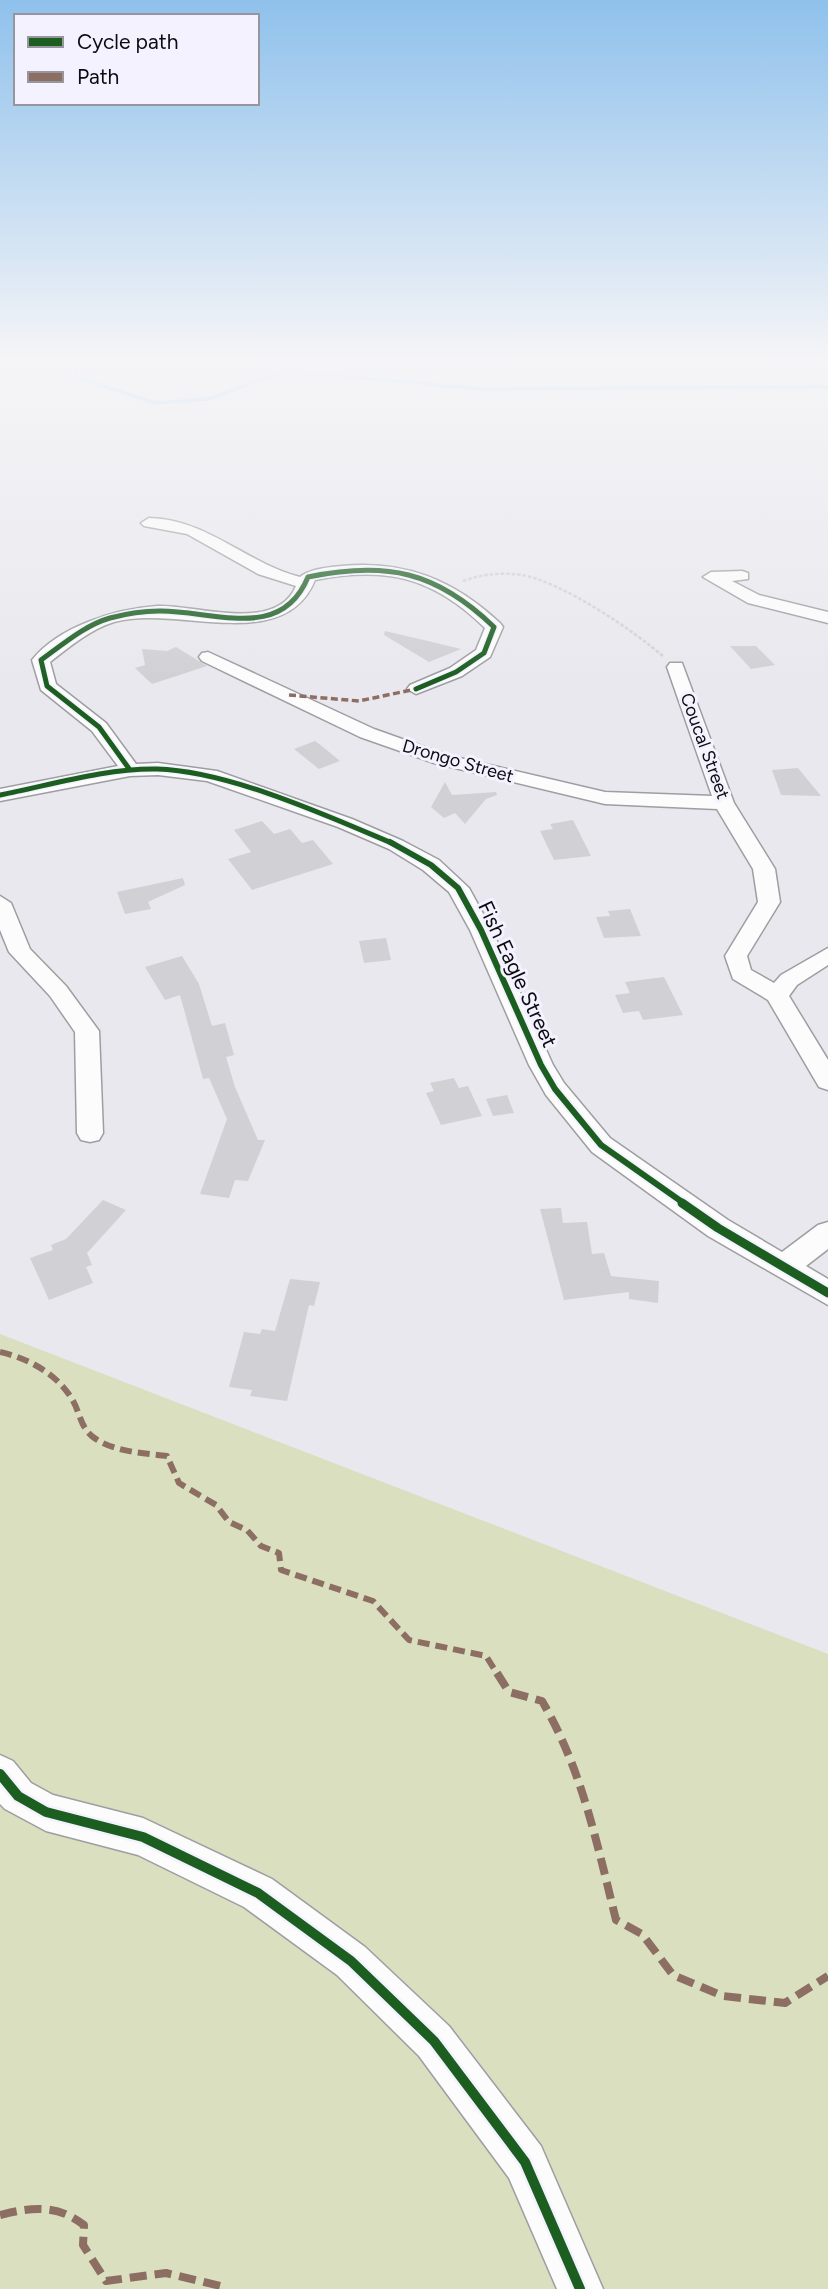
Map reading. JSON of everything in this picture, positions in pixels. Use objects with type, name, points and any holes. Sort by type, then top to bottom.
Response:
[{"type":"street","points":[[149,523],[169,522],[196,530],[261,570],[305,583]]},
{"type":"street","points":[[130,770],[99,727],[47,686],[41,660],[72,637],[109,618],[159,611],[236,619],[276,614],[301,594],[307,577],[360,568],[408,572],[445,587],[471,602],[494,627],[484,653],[456,672],[416,689]]},
{"type":"street","points":[[742,576],[711,578],[754,599],[807,610],[828,618]]},
{"type":"street","name":"Drongo Street","points":[[208,657],[367,733],[441,759],[605,798],[724,803]]},
{"type":"street","name":"Coucal Street","points":[[676,667],[724,803],[764,869],[769,902],[736,956],[740,974],[777,995]]},
{"type":"street","name":"Fish Eagle Street","points":[[0,795],[130,770],[209,775],[345,823],[397,845],[431,865],[458,888],[481,930],[541,1065],[555,1089],[601,1145],[667,1195],[828,1293]]},
{"type":"street","points":[[0,903],[20,952],[58,991],[87,1031],[90,1132]]},
{"type":"street","points":[[828,955],[789,980],[777,995],[828,1081]]},
{"type":"street","points":[[779,1265],[801,1255],[828,1233]]},
{"type":"street","points":[[0,1774],[18,1796],[47,1812],[144,1837],[258,1893],[351,1961],[434,2041],[525,2162],[580,2289]]},
{"type":"path","points":[[445,587],[485,573],[532,577],[594,610],[658,651],[676,667]]},
{"type":"green space","points":[[0,1334],[828,1654],[828,2289],[0,2289]]},
{"type":"building","points":[[385,631],[461,649],[429,662],[384,635]]},
{"type":"building","points":[[730,646],[756,646],[775,665],[751,669]]},
{"type":"building","points":[[176,647],[207,666],[152,684],[135,668],[145,665],[142,649],[167,651]]},
{"type":"building","points":[[315,741],[340,761],[319,769],[294,749]]},
{"type":"building","points":[[798,768],[821,796],[781,795],[772,770]]},
{"type":"building","points":[[445,782],[452,795],[496,792],[497,795],[486,799],[465,824],[455,813],[444,818],[431,807]]},
{"type":"building","points":[[573,820],[591,856],[554,860],[540,831],[553,829],[550,824]]},
{"type":"building","points":[[262,821],[274,834],[290,829],[302,843],[313,840],[333,864],[252,890],[228,859],[251,852],[234,830]]},
{"type":"building","points":[[183,878],[185,885],[148,902],[151,909],[125,914],[117,892]]},
{"type":"building","points":[[630,909],[641,936],[604,938],[596,917],[610,916],[608,911]]},
{"type":"building","points":[[386,938],[391,960],[364,963],[359,941]]},
{"type":"building","points":[[182,956],[199,984],[212,1026],[225,1023],[234,1055],[226,1057],[235,1087],[258,1140],[265,1140],[248,1181],[235,1180],[229,1198],[200,1194],[227,1119],[209,1078],[203,1079],[180,995],[165,1000],[145,967]]},
{"type":"building","points":[[664,977],[683,1015],[643,1020],[639,1011],[623,1013],[615,995],[630,993],[625,982]]},
{"type":"building","points":[[454,1078],[459,1088],[468,1086],[482,1116],[441,1125],[426,1093],[434,1091],[430,1083]]},
{"type":"building","points":[[507,1095],[514,1113],[493,1116],[486,1099]]},
{"type":"building","points":[[103,1200],[126,1210],[87,1253],[92,1265],[86,1267],[93,1283],[49,1300],[30,1258],[53,1250],[51,1245],[66,1239]]},
{"type":"building","points":[[561,1208],[563,1223],[587,1222],[592,1254],[604,1253],[611,1276],[659,1281],[658,1303],[629,1299],[629,1292],[564,1300],[540,1209]]},
{"type":"building","points":[[290,1279],[320,1282],[314,1306],[309,1305],[287,1401],[250,1396],[252,1390],[229,1387],[244,1332],[260,1334],[262,1329],[275,1331]]},
{"type":"marked path","points":[[289,695],[359,701],[416,689]]},
{"type":"marked path","points":[[0,1352],[31,1363],[50,1375],[72,1399],[85,1429],[100,1442],[128,1451],[167,1456],[179,1483],[216,1505],[229,1522],[247,1530],[261,1546],[279,1553],[281,1570],[373,1601],[409,1640],[486,1656],[509,1692],[542,1701],[579,1779],[616,1920],[642,1934],[673,1975],[723,1996],[785,2003],[828,1976]]},
{"type":"marked path","points":[[0,2215],[44,2208],[74,2217],[84,2225],[83,2245],[106,2281],[138,2274],[166,2273],[193,2277],[225,2287]]},
{"type":"cycle path","points":[[130,770],[99,727],[47,686],[41,660],[72,637],[109,618],[159,611],[236,619],[276,614],[301,594],[308,577],[361,569],[385,569],[409,574],[453,592],[494,627],[484,653],[456,672],[416,689]]},
{"type":"cycle path","points":[[0,795],[130,770],[158,769],[210,775],[345,823],[396,845],[431,865],[458,888],[481,930],[541,1065],[555,1089],[601,1145],[718,1228],[828,1293]]},
{"type":"cycle path","points":[[0,1774],[18,1796],[46,1812],[143,1837],[258,1893],[351,1961],[434,2041],[525,2162],[580,2289]]}]
